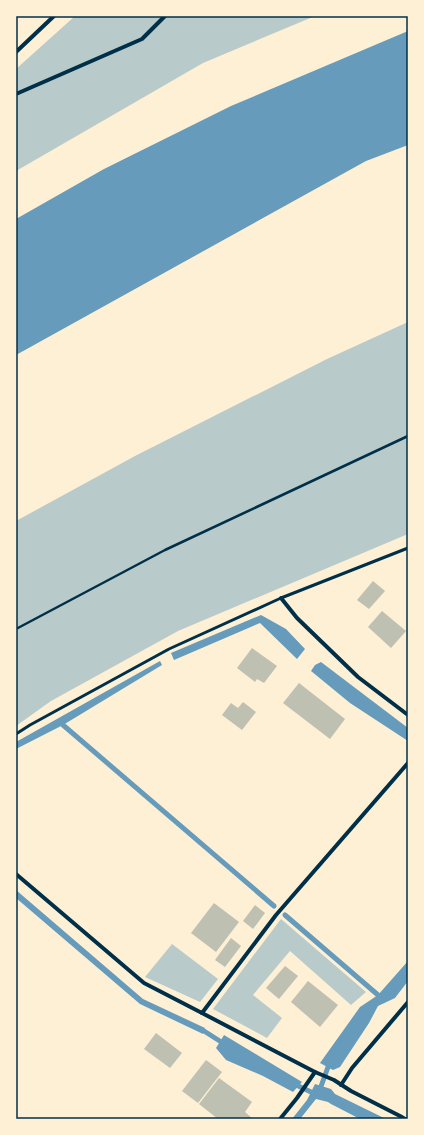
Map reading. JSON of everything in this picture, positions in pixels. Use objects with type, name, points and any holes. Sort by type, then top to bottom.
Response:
[{"type":"street","points":[[16,52],[54,16]]},
{"type":"street","points":[[16,94],[142,39],[165,16]]},
{"type":"street","points":[[282,598],[297,618],[358,677],[408,715]]},
{"type":"street","points":[[202,1013],[276,915],[408,764]]},
{"type":"street","points":[[16,874],[144,983],[315,1072],[334,1080],[404,1119]]},
{"type":"street","points":[[341,1085],[352,1068],[408,1002]]},
{"type":"street","points":[[280,1119],[315,1072]]},
{"type":"lane","points":[[16,734],[169,649],[282,598],[408,548]]},
{"type":"path","points":[[16,629],[164,550],[408,436]]},
{"type":"shaded area","points":[[75,16],[315,16],[203,63],[16,171],[16,69]]},
{"type":"shaded area","points":[[408,322],[408,534],[178,631],[51,701],[16,726],[16,521],[135,456],[327,359]]},
{"type":"shaded area","points":[[281,919],[366,992],[351,1005],[290,951],[253,995],[282,1018],[267,1038],[213,1009]]},
{"type":"shaded area","points":[[172,944],[218,979],[200,1002],[145,977]]},
{"type":"water","points":[[408,31],[408,145],[366,161],[16,355],[16,219],[104,169],[231,106]]},
{"type":"water","points":[[261,615],[286,629],[305,649],[297,659],[260,623],[174,660],[171,653]]},
{"type":"water","points":[[160,661],[162,665],[63,725],[16,749],[16,742]]},
{"type":"water","points":[[321,662],[408,728],[408,741],[350,703],[311,671],[315,665]]},
{"type":"water","points":[[16,890],[143,999],[205,1028],[203,1034],[140,1004],[16,898]]},
{"type":"water","points":[[408,961],[408,981],[395,998],[378,1006],[369,1023],[340,1067],[333,1070],[320,1063],[360,1007],[378,995]]},
{"type":"water","points":[[224,1035],[302,1082],[293,1092],[263,1076],[226,1060],[216,1048]]},
{"type":"water","points":[[315,1084],[331,1089],[335,1094],[386,1119],[360,1119],[328,1102],[316,1099],[300,1119],[292,1119],[307,1100]]},
{"type":"building","points":[[373,581],[385,591],[369,609],[357,600]]},
{"type":"building","points":[[382,611],[406,631],[391,648],[368,627]]},
{"type":"building","points":[[252,648],[277,666],[264,683],[257,679],[255,682],[237,668]]},
{"type":"building","points":[[299,683],[345,719],[330,739],[283,703]]},
{"type":"building","points":[[243,702],[256,712],[242,730],[222,715],[231,703],[238,708]]},
{"type":"building","points":[[214,903],[239,922],[216,952],[191,933]]},
{"type":"building","points":[[255,905],[265,913],[253,929],[243,921]]},
{"type":"building","points":[[231,938],[241,946],[225,967],[215,960]]},
{"type":"building","points":[[285,966],[298,976],[279,999],[266,988]]},
{"type":"building","points":[[308,981],[338,1005],[320,1027],[291,1002]]},
{"type":"building","points":[[156,1033],[182,1053],[170,1068],[144,1049]]},
{"type":"building","points":[[206,1060],[222,1072],[198,1103],[182,1091]]},
{"type":"building","points":[[219,1078],[252,1102],[245,1112],[253,1119],[218,1119],[199,1104]]},
{"type":"waterway","points":[[63,725],[274,906]]},
{"type":"waterway","points":[[285,915],[378,995]]},
{"type":"waterway","points":[[204,1031],[226,1045]]},
{"type":"waterway","points":[[319,1092],[328,1067],[331,1063]]},
{"type":"waterway","points":[[292,1083],[317,1094]]}]
